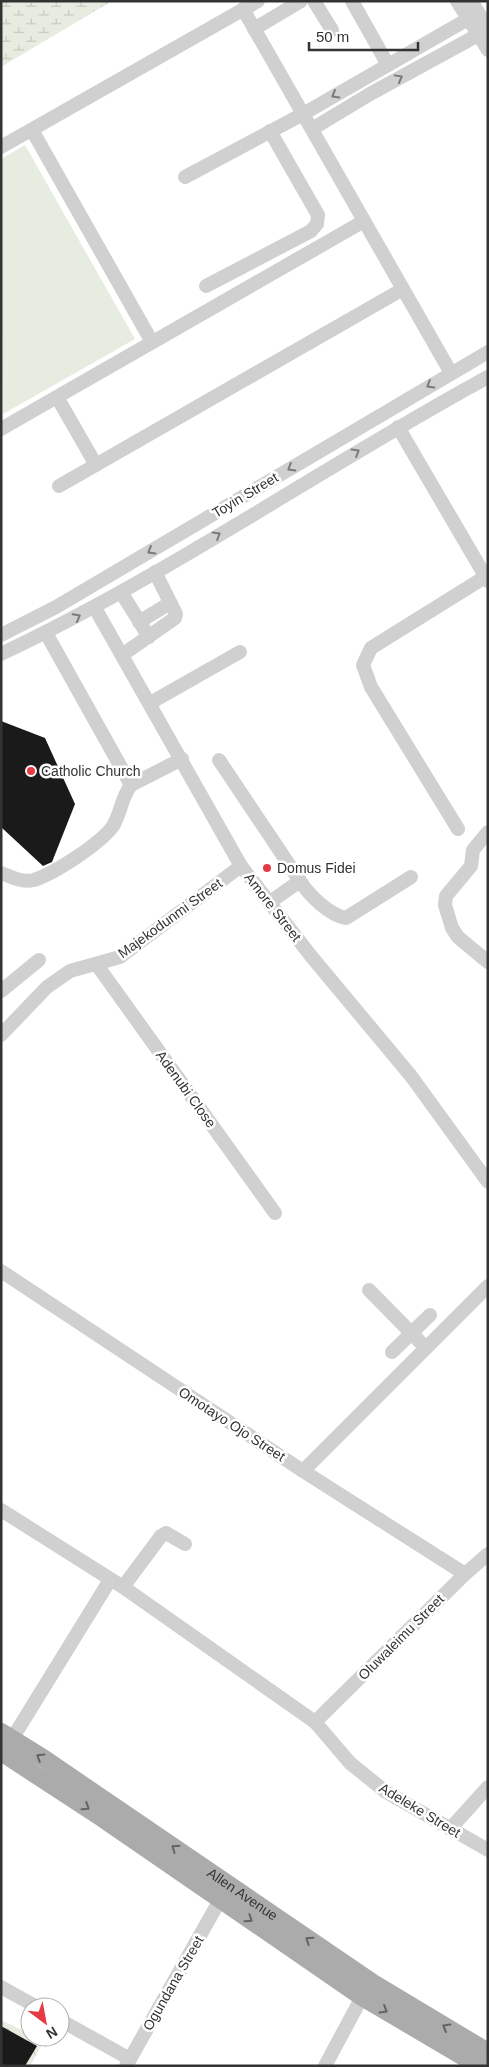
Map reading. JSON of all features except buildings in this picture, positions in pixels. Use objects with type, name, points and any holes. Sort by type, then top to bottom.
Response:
[{"type":"main road","name":"Allen Avenue","points":[[5,1741],[102,1818],[220,1900],[362,1997],[479,2066]]},
{"type":"main road","name":"Allen Avenue","points":[[5,1741],[42,1758],[373,1983],[488,2052]]},
{"type":"street","points":[[1,148],[258,1]]},
{"type":"street","points":[[254,29],[301,1]]},
{"type":"street","points":[[314,1],[332,30]]},
{"type":"street","points":[[352,1],[388,65]]},
{"type":"street","points":[[457,1],[468,19],[483,31]]},
{"type":"street","points":[[471,1],[483,31],[488,50]]},
{"type":"street","points":[[243,9],[451,372]]},
{"type":"street","points":[[185,177],[303,114],[468,19]]},
{"type":"street","points":[[312,129],[370,94],[483,31]]},
{"type":"street","points":[[362,80],[370,94]]},
{"type":"street","points":[[32,130],[152,342]]},
{"type":"street","points":[[206,286],[311,231],[317,224],[318,215],[270,131]]},
{"type":"street","points":[[2,428],[364,221]]},
{"type":"street","points":[[60,486],[403,289]]},
{"type":"street","name":"Toyin Street","points":[[1,635],[56,607],[451,372],[488,352]]},
{"type":"street","name":"Toyin Street","points":[[1,654],[95,608],[398,427],[488,377]]},
{"type":"street","points":[[57,397],[96,465]]},
{"type":"street","points":[[398,427],[486,579],[371,648],[363,665],[371,687],[458,829]]},
{"type":"street","points":[[122,655],[175,618],[176,614],[155,572]]},
{"type":"street","points":[[121,592],[149,637]]},
{"type":"street","points":[[139,622],[170,603]]},
{"type":"street","name":"Amore Street","points":[[95,608],[241,866],[311,956],[411,1076],[488,1182]]},
{"type":"street","points":[[46,633],[131,785]]},
{"type":"street","points":[[150,703],[240,652]]},
{"type":"street","points":[[1,873],[19,880],[33,880],[67,864],[101,839],[112,828],[118,816],[124,795],[131,785],[182,759]]},
{"type":"street","points":[[219,760],[308,892],[334,914],[346,918],[411,877]]},
{"type":"street","points":[[488,832],[473,850],[471,866],[446,896],[445,906],[452,928],[458,937],[488,962]]},
{"type":"street","name":"Majekodunmi Street","points":[[1,1034],[46,987],[70,971],[97,965],[120,957],[241,866]]},
{"type":"street","points":[[270,902],[300,881]]},
{"type":"street","points":[[1,991],[38,960]]},
{"type":"street","name":"Adenubi Close","points":[[97,965],[275,1214]]},
{"type":"street","name":"Omotayo Ojo Street","points":[[1,1271],[303,1471],[465,1574]]},
{"type":"street","points":[[303,1471],[488,1286]]},
{"type":"street","points":[[369,1290],[426,1348]]},
{"type":"street","points":[[392,1352],[430,1315]]},
{"type":"street","name":"Adeleke Street","points":[[1,1510],[123,1587],[315,1722],[350,1763],[386,1792],[488,1850]]},
{"type":"street","points":[[123,1587],[161,1536],[166,1534],[185,1544]]},
{"type":"street","name":"Oluwaleimu Street","points":[[315,1722],[465,1574],[488,1554]]},
{"type":"street","points":[[5,1741],[110,1580]]},
{"type":"street","points":[[450,1829],[488,1787]]},
{"type":"street","name":"Ogundana Street","points":[[128,2062],[220,1900]]},
{"type":"street","points":[[1,1987],[20,1998]]},
{"type":"street","points":[[325,2066],[362,1997]]},
{"type":"street","points":[[70,2026],[128,2062]]},
{"type":"green space","points":[[1,1],[112,1],[1,67]]},
{"type":"green space","points":[[25,145],[135,339],[3,414],[1,159]]},
{"type":"green space","points":[[1,2020],[20,2029],[20,2047],[41,2047],[30,2066],[1,2066]]},
{"type":"place","name":"Catholic Church","points":[[31,771]]},
{"type":"place","name":"Domus Fidei","points":[[267,868]]}]
